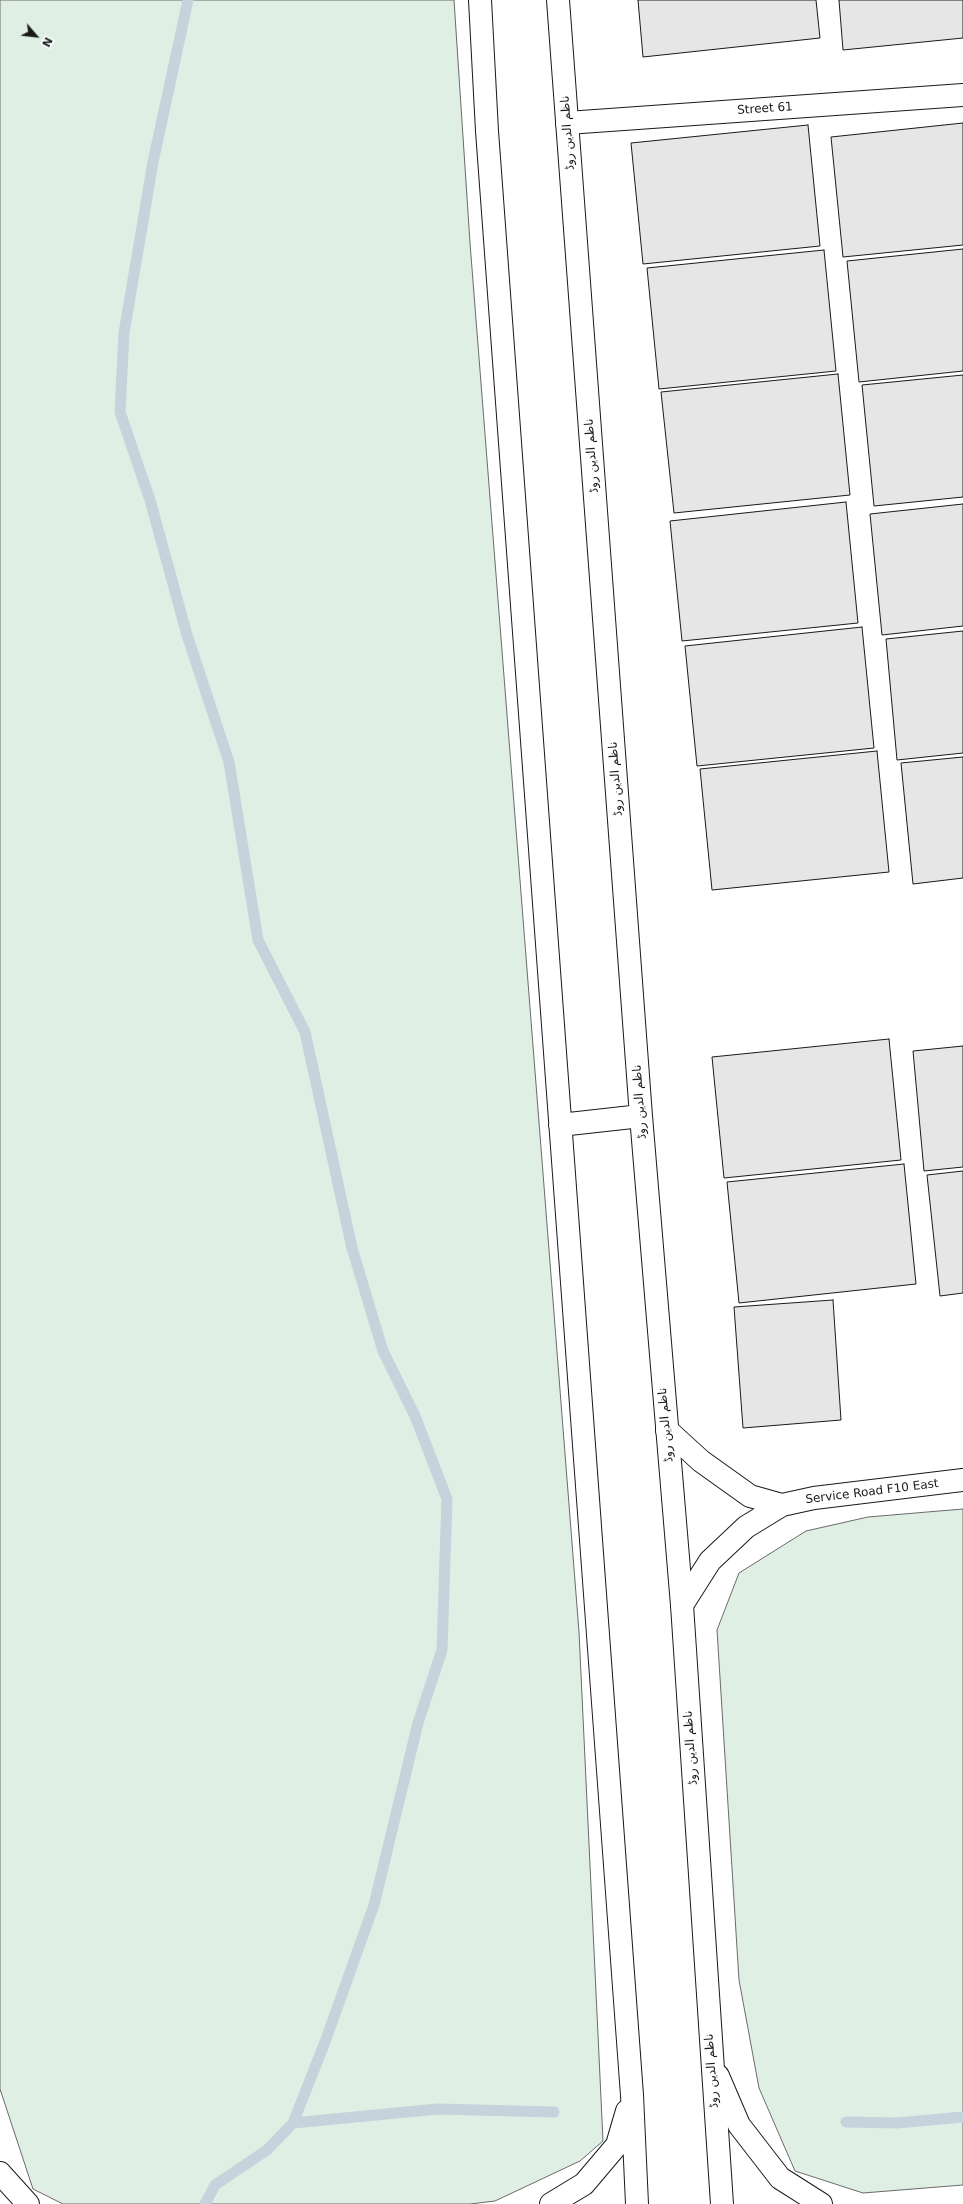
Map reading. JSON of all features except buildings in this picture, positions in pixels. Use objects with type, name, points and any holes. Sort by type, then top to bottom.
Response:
[{"type":"main road","points":[[480,0],[487,130],[632,2095],[637,2204]]},
{"type":"main road","name":"ناظم الدین روڈ","points":[[558,0],[641,1116],[682,1605],[711,2060],[722,2204]]},
{"type":"main road","name":"Street 61","points":[[568,123],[963,95]]},
{"type":"main road","points":[[560,1125],[641,1116]]},
{"type":"main road","name":"Service Road F10 East","points":[[667,1430],[700,1461],[750,1496],[782,1505]]},
{"type":"main road","name":"Service Road F10 East","points":[[682,1605],[710,1561],[746,1527],[782,1505],[814,1498],[963,1480]]},
{"type":"main road","points":[[711,2060],[739,2125],[780,2178],[821,2204]]},
{"type":"main road","points":[[551,2204],[584,2184],[617,2145],[632,2095]]},
{"type":"main road","points":[[0,2173],[28,2204]]},
{"type":"green space","points":[[0,0],[454,0],[470,243],[579,1632],[603,2141],[580,2161],[495,2201],[470,2204],[63,2204],[33,2189],[0,2089]]},
{"type":"green space","points":[[963,1509],[963,2185],[863,2193],[795,2171],[759,2088],[739,1980],[717,1630],[739,1573],[806,1531],[868,1517]]},
{"type":"waterway","points":[[188,0],[153,162],[124,333],[120,412],[150,500],[187,635],[229,762],[258,940],[305,1032],[352,1248],[383,1351],[415,1416],[447,1499],[442,1650],[418,1723],[374,1905],[325,2042],[293,2123],[267,2150],[215,2185],[205,2204]]},
{"type":"waterway","points":[[293,2123],[438,2109],[554,2112]]},
{"type":"waterway","points":[[846,2122],[897,2123],[963,2117]]}]
